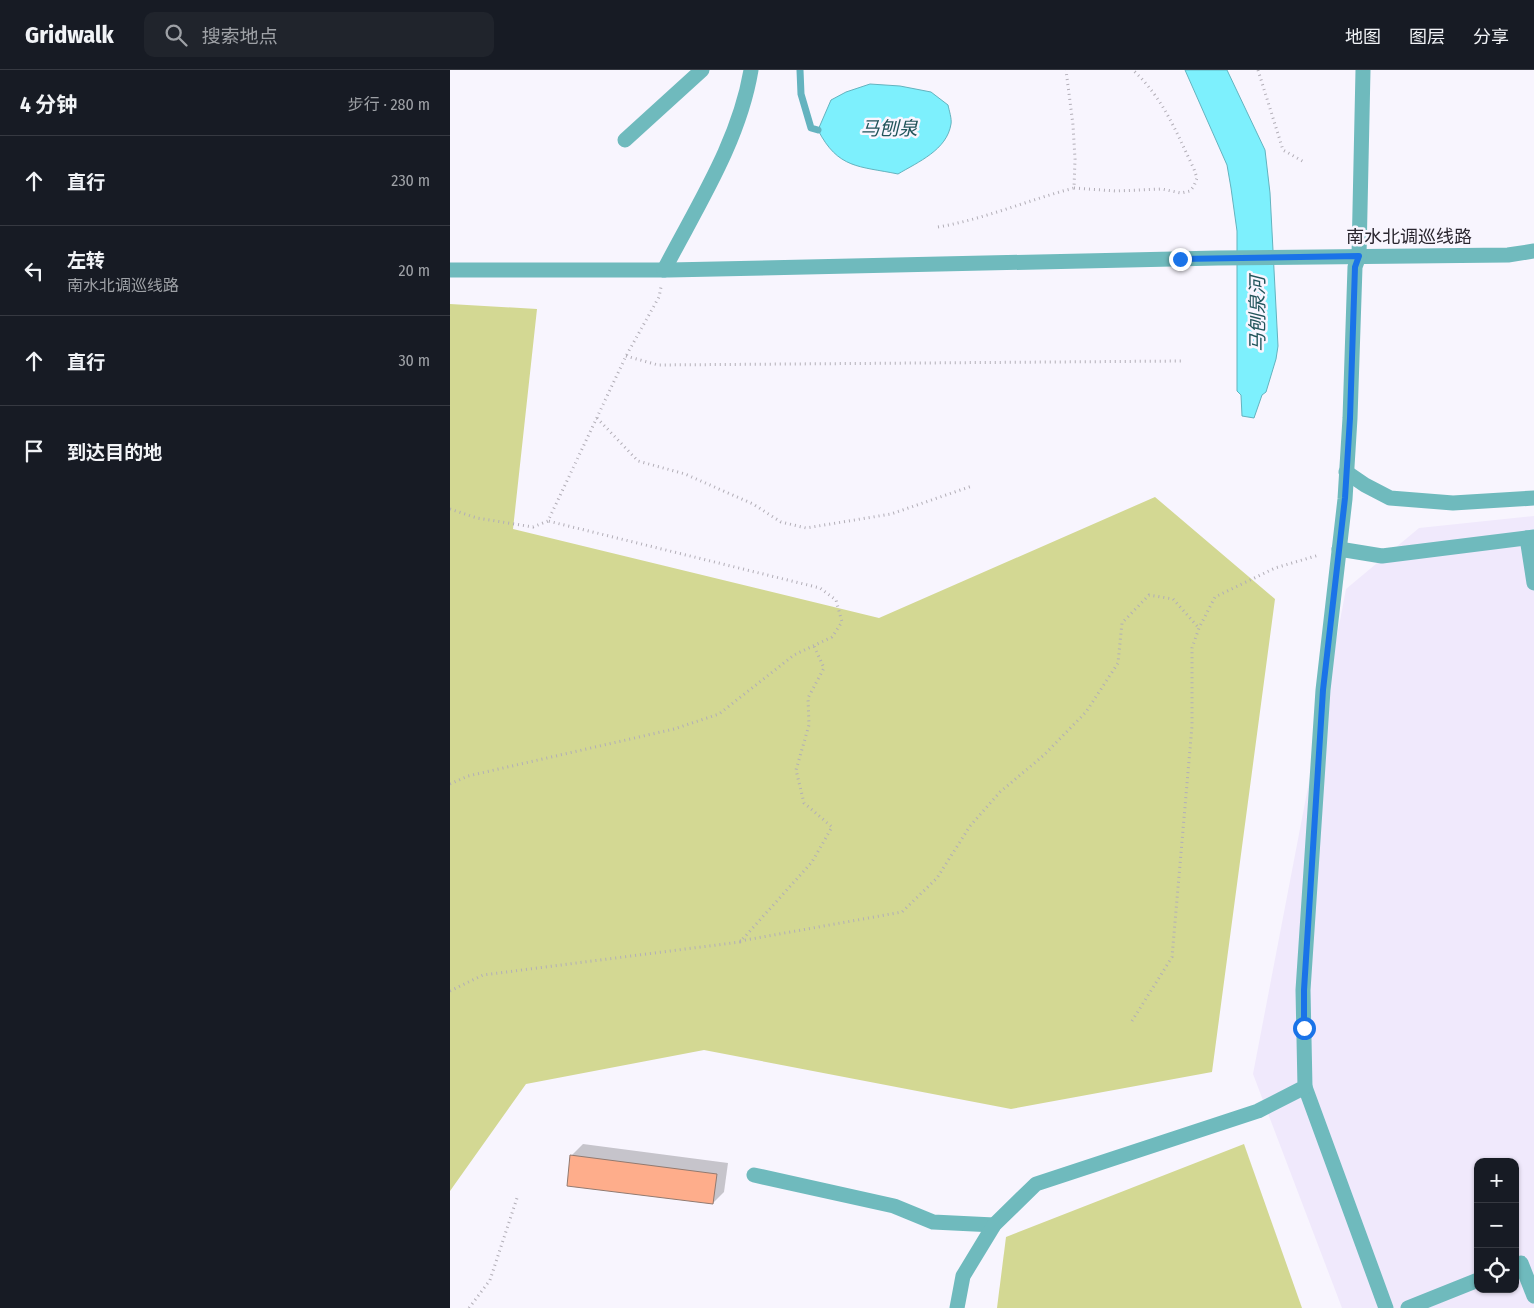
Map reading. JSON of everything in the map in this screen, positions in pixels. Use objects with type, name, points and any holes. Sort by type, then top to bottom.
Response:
[{"type":"street","points":[[625,140],[702,70]]},
{"type":"street","points":[[664,270],[727,149],[744,105],[751,70]]},
{"type":"street","points":[[1363,70],[1359,256],[1355,267],[1350,418],[1339,549],[1323,690],[1304,990],[1306,1087],[1386,1308]]},
{"type":"street","name":"南水北调巡线路","points":[[450,270],[664,270],[1218,258],[1508,255],[1534,251]]},
{"type":"street","points":[[1346,472],[1364,485],[1390,498],[1453,503],[1534,498]]},
{"type":"street","points":[[1339,549],[1382,556],[1531,538],[1534,583]]},
{"type":"street","points":[[957,1308],[963,1276],[994,1225],[1036,1184],[1258,1111],[1306,1087]]},
{"type":"street","points":[[754,1175],[894,1206],[933,1222],[994,1225]]},
{"type":"street","points":[[1523,1262],[1534,1296]]},
{"type":"street","points":[[1408,1308],[1474,1282]]},
{"type":"path","points":[[1066,70],[1073,125],[1074,188]]},
{"type":"path","points":[[938,227],[966,222],[1074,188],[1116,191],[1162,189],[1181,193],[1190,191],[1197,178],[1194,169],[1158,98],[1132,70]]},
{"type":"path","points":[[1258,70],[1284,150],[1304,162]]},
{"type":"path","points":[[548,521],[626,356],[659,297],[664,270]]},
{"type":"path","points":[[626,356],[658,365],[1183,362]]},
{"type":"path","points":[[597,418],[638,461],[685,474],[753,504],[781,522],[806,528],[891,514],[972,486]]},
{"type":"path","points":[[450,509],[477,518],[533,528],[548,521],[820,588],[836,600],[842,622],[832,638],[794,655],[719,714],[674,729],[468,776],[450,784]]},
{"type":"path","points":[[1132,1021],[1172,957],[1192,726],[1192,648],[1199,628],[1215,597],[1275,568],[1339,549]]},
{"type":"path","points":[[450,990],[483,974],[740,942],[902,912],[937,878],[970,826],[1000,792],[1044,755],[1086,712],[1118,663],[1122,623],[1149,595],[1173,599],[1199,628]]},
{"type":"path","points":[[740,942],[812,862],[832,827],[804,803],[796,770],[809,725],[808,698],[824,668],[814,646]]},
{"type":"path","points":[[468,1308],[490,1280],[518,1195]]},
{"type":"shaded area","points":[[1534,516],[1534,1308],[1342,1308],[1253,1074],[1346,589],[1419,528]]},
{"type":"green space","points":[[450,304],[537,309],[513,529],[879,618],[1155,497],[1275,599],[1212,1072],[1011,1109],[704,1050],[526,1084],[450,1191]]},
{"type":"green space","points":[[1244,1144],[1302,1308],[997,1308],[1006,1237]]},
{"type":"water","name":"马刨泉河","points":[[1185,70],[1227,70],[1265,150],[1270,193],[1278,346],[1266,392],[1262,395],[1254,418],[1242,416],[1241,395],[1237,391],[1237,231],[1227,165]]},
{"type":"water","name":"马刨泉","points":[[870,84],[900,86],[931,92],[948,105],[951,124],[944,141],[923,160],[898,174],[851,164],[833,152],[818,130],[831,100],[846,92]]},
{"type":"building","points":[[570,1155],[717,1174],[713,1204],[567,1186]]},
{"type":"waterway","points":[[800,70],[801,94],[811,128],[818,130]]},
{"type":"route","points":[[1180,259],[1359,256],[1355,267],[1350,418],[1345,498],[1323,690],[1304,990],[1304,1028]]}]
